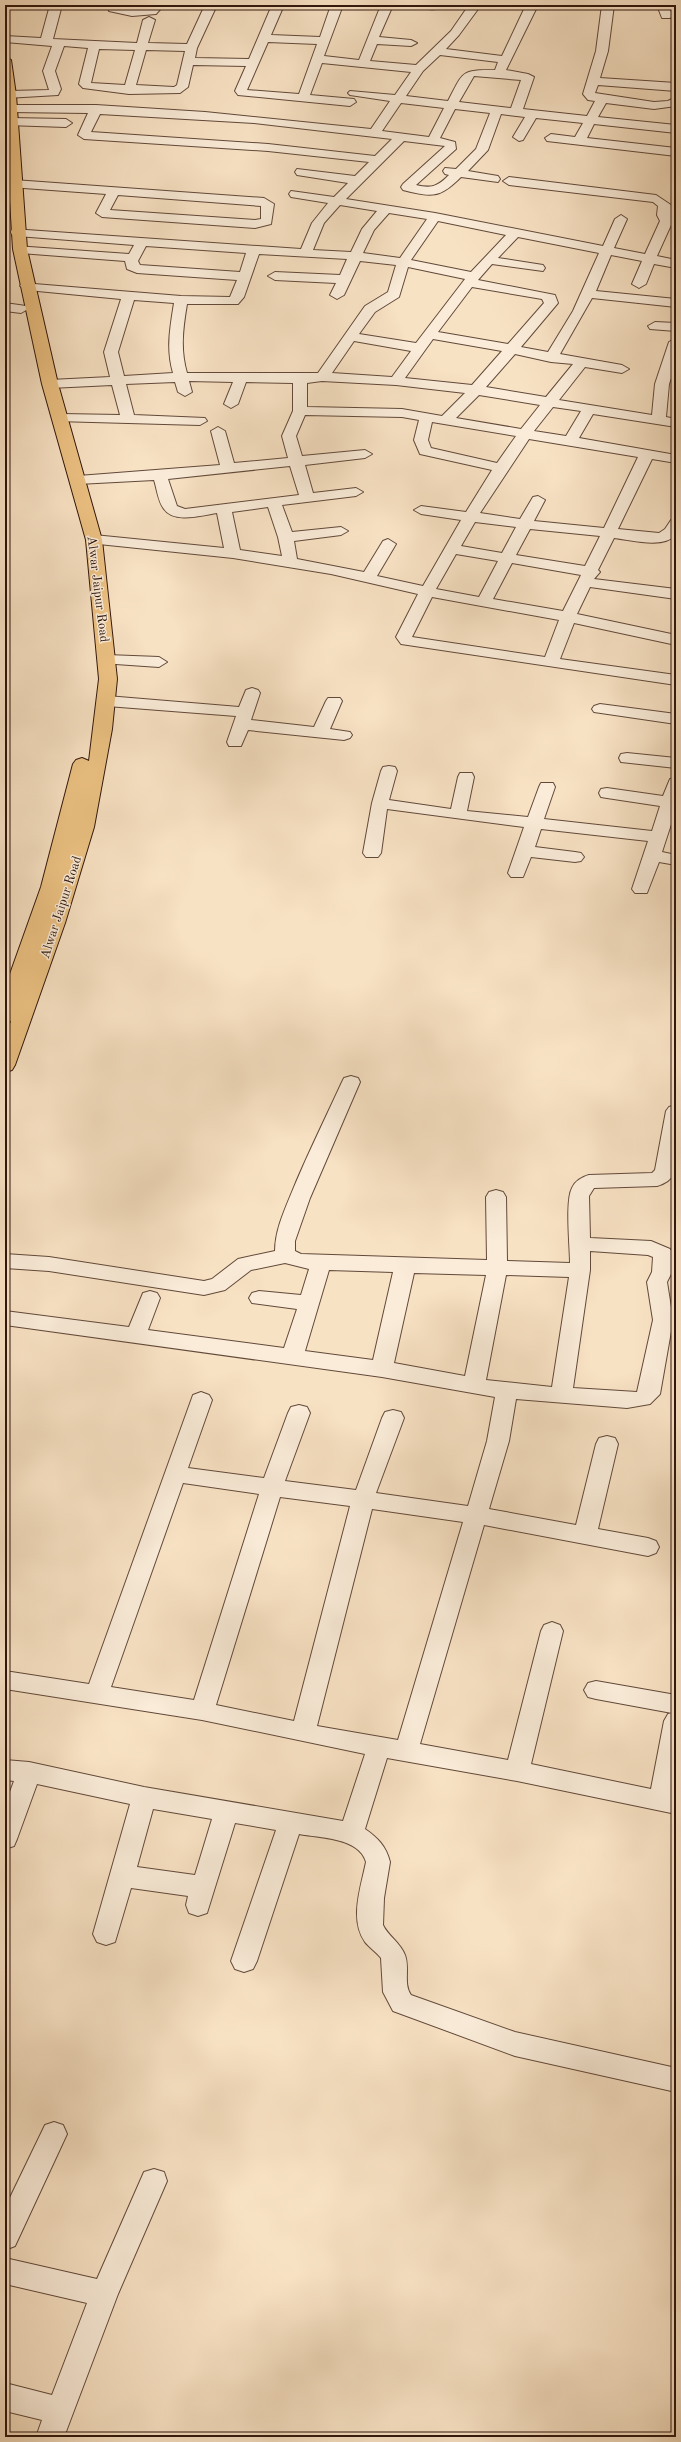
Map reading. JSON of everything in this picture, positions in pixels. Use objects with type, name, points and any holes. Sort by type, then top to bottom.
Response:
[{"type":"main road","name":"Alwar Jaipur Road","points":[[5,60],[10,108],[14,184],[11,229],[13,308],[80,539],[94,675],[90,725],[62,851],[5,1016]]},
{"type":"main road","name":"Alwar Jaipur Road","points":[[5,1065],[47,950],[81,842],[107,701],[107,660],[94,540],[61,418],[50,384],[20,249],[11,229]]},
{"type":"street","points":[[46,42],[56,5]]},
{"type":"street","points":[[113,5],[113,9],[118,11],[144,12],[152,12],[158,5]]},
{"type":"street","points":[[94,45],[86,85],[129,90],[168,92],[180,90],[191,48],[211,5]]},
{"type":"street","points":[[278,5],[262,38],[254,63],[240,91],[242,93],[303,99],[352,98],[399,100],[496,112],[533,113],[676,129]]},
{"type":"street","points":[[303,99],[322,41],[337,5]]},
{"type":"street","points":[[334,127],[363,79],[373,40],[387,5]]},
{"type":"street","points":[[425,5],[436,6]]},
{"type":"street","points":[[374,132],[399,100],[419,69],[460,27],[475,5]]},
{"type":"street","points":[[499,74],[532,5]]},
{"type":"street","points":[[608,5],[602,51],[589,94],[592,97],[602,99],[661,105],[671,105],[676,101]]},
{"type":"street","points":[[663,5],[666,16]]},
{"type":"street","points":[[129,90],[149,20]]},
{"type":"street","points":[[262,38],[322,41]]},
{"type":"street","points":[[5,39],[94,45],[191,48]]},
{"type":"street","points":[[373,40],[411,44]]},
{"type":"street","points":[[10,108],[54,93],[55,89],[49,71],[59,43]]},
{"type":"street","points":[[438,51],[506,60]]},
{"type":"street","points":[[316,59],[419,69]]},
{"type":"street","points":[[187,61],[254,63]]},
{"type":"street","points":[[433,140],[467,76],[471,73],[528,77],[516,112]]},
{"type":"street","points":[[593,81],[676,87]]},
{"type":"street","points":[[579,141],[593,119],[602,99]]},
{"type":"street","points":[[10,108],[96,109],[194,115],[334,127],[433,140],[451,145],[450,149],[432,168],[407,187],[438,192],[482,150],[496,112]]},
{"type":"street","points":[[10,108],[66,123]]},
{"type":"street","points":[[96,109],[84,135],[183,141],[332,154],[378,160]]},
{"type":"street","points":[[519,138],[533,113]]},
{"type":"street","points":[[183,141],[194,115]]},
{"type":"street","points":[[332,154],[353,130]]},
{"type":"street","points":[[306,252],[318,223],[335,202],[401,137]]},
{"type":"street","points":[[551,138],[676,152]]},
{"type":"street","points":[[432,168],[494,179]]},
{"type":"street","points":[[301,172],[356,180]]},
{"type":"street","points":[[509,181],[656,199],[665,205],[663,215],[671,222],[649,259],[639,284]]},
{"type":"street","points":[[14,184],[268,204],[267,221],[255,224],[102,213],[113,192]]},
{"type":"street","points":[[295,194],[335,202],[435,217],[676,264]]},
{"type":"street","points":[[147,216],[156,195]]},
{"type":"street","points":[[206,221],[213,199]]},
{"type":"street","points":[[337,295],[368,229],[386,209]]},
{"type":"street","points":[[322,377],[374,305],[390,298],[394,294],[403,262],[435,217]]},
{"type":"street","points":[[550,358],[589,294],[622,219]]},
{"type":"street","points":[[11,229],[142,242],[306,252],[403,262],[550,298],[551,303],[512,349],[476,390],[447,419]]},
{"type":"street","points":[[396,381],[420,348],[428,334],[488,260],[515,233]]},
{"type":"street","points":[[142,242],[133,258],[132,266],[137,269],[243,276]]},
{"type":"street","points":[[178,272],[192,246]]},
{"type":"street","points":[[20,249],[133,258]]},
{"type":"street","points":[[27,286],[181,300],[233,301],[237,297],[243,276],[254,250]]},
{"type":"street","points":[[488,260],[538,268]]},
{"type":"street","points":[[275,276],[345,280]]},
{"type":"street","points":[[589,294],[676,303]]},
{"type":"street","points":[[128,420],[111,352],[129,295]]},
{"type":"street","points":[[181,300],[175,337],[176,359],[185,392]]},
{"type":"street","points":[[656,326],[676,327]]},
{"type":"street","points":[[428,334],[512,349],[550,358],[622,369]]},
{"type":"street","points":[[352,337],[420,348]]},
{"type":"street","points":[[659,421],[662,384],[673,357],[676,342]]},
{"type":"street","points":[[580,363],[526,432],[501,468],[427,592],[404,637],[407,641],[676,680]]},
{"type":"street","points":[[50,384],[118,382],[182,377],[300,380],[322,377],[396,381],[476,390],[676,424]]},
{"type":"street","points":[[231,404],[241,378]]},
{"type":"street","points":[[300,380],[300,411],[293,423],[289,436],[307,498]]},
{"type":"street","points":[[572,440],[589,409]]},
{"type":"street","points":[[300,411],[402,413],[447,419],[676,458]]},
{"type":"street","points":[[426,416],[421,440],[425,451],[501,468]]},
{"type":"street","points":[[61,418],[200,421]]},
{"type":"street","points":[[218,431],[228,468]]},
{"type":"street","points":[[78,480],[160,475],[365,454]]},
{"type":"street","points":[[551,662],[568,617],[589,577],[647,454]]},
{"type":"street","points":[[160,475],[170,508],[175,512],[185,513],[224,510],[356,492]]},
{"type":"street","points":[[483,603],[538,500]]},
{"type":"street","points":[[274,503],[286,537],[290,562]]},
{"type":"street","points":[[224,510],[233,553]]},
{"type":"street","points":[[421,510],[525,524],[665,538],[676,523]]},
{"type":"street","points":[[286,537],[342,531]]},
{"type":"street","points":[[94,540],[233,553],[290,562],[369,577],[427,592],[568,617],[676,640]]},
{"type":"street","points":[[369,577],[388,544]]},
{"type":"street","points":[[452,549],[507,558],[589,577],[676,594]]},
{"type":"street","points":[[107,660],[159,662]]},
{"type":"street","points":[[235,742],[252,693]]},
{"type":"street","points":[[107,701],[244,718],[344,735]]},
{"type":"street","points":[[320,732],[334,701]]},
{"type":"street","points":[[600,708],[676,720]]},
{"type":"street","points":[[627,758],[676,763]]},
{"type":"street","points":[[372,853],[380,803],[389,771]]},
{"type":"street","points":[[458,814],[466,777]]},
{"type":"street","points":[[641,889],[658,838],[673,803],[676,782]]},
{"type":"street","points":[[517,873],[533,823],[547,787]]},
{"type":"street","points":[[607,793],[673,803]]},
{"type":"street","points":[[380,803],[658,838]]},
{"type":"street","points":[[524,851],[575,857]]},
{"type":"street","points":[[652,856],[676,860]]},
{"type":"street","points":[[351,1082],[300,1196],[284,1240],[284,1250],[287,1256],[293,1260],[321,1263],[497,1269],[580,1270]]},
{"type":"street","points":[[561,1395],[580,1270],[579,1196],[582,1188],[589,1182],[600,1180],[657,1179],[664,1174],[668,1164],[675,1121]]},
{"type":"street","points":[[474,1385],[497,1269],[496,1197]]},
{"type":"street","points":[[5,1318],[382,1369],[507,1391],[627,1400],[642,1399],[649,1394],[663,1320],[657,1282],[662,1272],[663,1254],[651,1248],[580,1244]]},
{"type":"street","points":[[5,1261],[49,1264],[204,1288],[218,1285],[245,1264],[287,1256]]},
{"type":"street","points":[[292,1358],[307,1303],[321,1263]]},
{"type":"street","points":[[382,1369],[405,1266]]},
{"type":"street","points":[[136,1336],[150,1298]]},
{"type":"street","points":[[259,1298],[307,1303]]},
{"type":"street","points":[[406,1752],[498,1441],[507,1391]]},
{"type":"street","points":[[97,1695],[201,1400]]},
{"type":"street","points":[[202,1711],[270,1489],[299,1413]]},
{"type":"street","points":[[304,1733],[363,1500],[393,1418]]},
{"type":"street","points":[[585,1535],[608,1444]]},
{"type":"street","points":[[175,1474],[270,1489],[475,1515],[648,1547]]},
{"type":"street","points":[[517,1771],[552,1631]]},
{"type":"street","points":[[5,1680],[202,1711],[304,1733],[517,1771],[668,1802],[676,1721]]},
{"type":"street","points":[[596,1690],[676,1704]]},
{"type":"street","points":[[351,1833],[379,1746]]},
{"type":"street","points":[[5,1770],[29,1772],[144,1797],[291,1821],[351,1833],[372,1847],[376,1854],[378,1862],[370,1914],[373,1931],[393,1956],[394,1989],[396,1996],[402,2003],[515,2044],[676,2080]]},
{"type":"street","points":[[5,1839],[29,1772]]},
{"type":"street","points":[[106,1934],[144,1797]]},
{"type":"street","points":[[123,1876],[200,1896],[227,1811]]},
{"type":"street","points":[[244,1961],[291,1821]]},
{"type":"street","points":[[5,2237],[54,2134]]},
{"type":"street","points":[[50,2437],[104,2294],[154,2181]]},
{"type":"street","points":[[5,2270],[104,2294]]},
{"type":"street","points":[[5,2397],[60,2411]]}]
